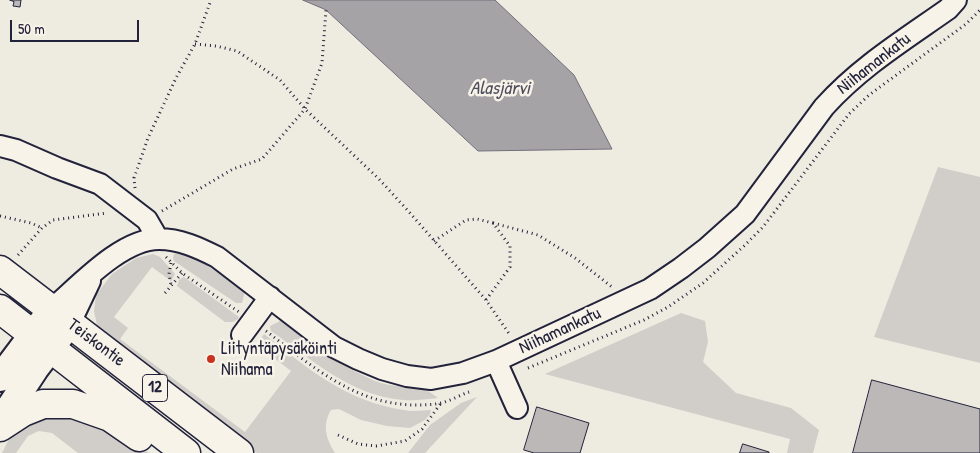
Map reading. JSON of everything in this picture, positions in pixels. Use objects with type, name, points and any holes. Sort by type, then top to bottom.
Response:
[{"type":"highway","name":"Teiskontie","points":[[9,263],[61,316],[239,453]]},
{"type":"highway","name":"Teiskontie","points":[[0,309],[186,453]]},
{"type":"highway","points":[[0,427],[23,412],[44,404],[73,404],[110,417],[163,453]]},
{"type":"main road","points":[[0,378],[42,340],[61,316]]},
{"type":"main road","points":[[0,422],[35,368],[42,340]]},
{"type":"street","name":"Niihamankatu","points":[[61,316],[94,272],[107,260],[126,249],[158,239],[174,240],[197,247],[217,257],[334,347],[382,369],[406,376],[431,380],[463,373],[500,369],[520,350],[650,289],[682,268],[707,248],[745,214],[837,92],[874,60],[948,9],[956,0]]},
{"type":"street","points":[[0,146],[16,150],[100,184],[142,216],[158,239]]},
{"type":"street","points":[[248,328],[270,297]]},
{"type":"street","points":[[500,369],[517,408]]},
{"type":"path","points":[[142,216],[134,178],[148,138],[194,44],[212,0]]},
{"type":"path","points":[[9,263],[42,228],[53,220],[113,213],[142,216],[233,169],[262,159],[305,109],[322,63],[326,10]]},
{"type":"path","points":[[158,239],[171,263],[248,328],[335,382],[376,401],[402,405],[440,403],[500,369],[644,320],[668,307],[703,283],[763,226],[849,114],[869,96],[966,24],[980,10]]},
{"type":"path","points":[[194,44],[216,46],[236,51],[280,80],[305,109],[379,179],[461,270],[486,300],[520,350]]},
{"type":"path","points":[[0,216],[31,223],[42,228]]},
{"type":"path","points":[[434,241],[466,220],[477,219],[538,235],[575,258],[628,300]]},
{"type":"path","points":[[486,300],[510,267],[510,246],[493,223]]},
{"type":"path","points":[[171,263],[169,274],[172,285]]},
{"type":"path","points":[[165,293],[182,273]]},
{"type":"path","points":[[338,435],[358,444],[376,446],[406,441],[422,430],[440,403]]},
{"type":"shaded area","points":[[938,167],[980,177],[980,363],[874,337]]},
{"type":"shaded area","points":[[178,253],[196,258],[245,291],[242,303],[236,303],[174,261],[174,254]]},
{"type":"shaded area","points":[[153,254],[160,257],[175,274],[171,281],[152,267],[114,317],[128,328],[120,339],[245,432],[291,371],[260,347],[260,340],[264,334],[312,371],[364,400],[407,411],[431,410],[430,414],[425,420],[410,428],[387,426],[361,420],[339,409],[331,410],[328,416],[326,432],[335,453],[257,453],[109,343],[98,330],[94,311],[96,295],[112,274],[136,258]]},
{"type":"shaded area","points":[[184,277],[239,317],[238,319],[233,322],[225,322],[177,286],[179,280]]},
{"type":"shaded area","points":[[681,313],[705,321],[708,342],[703,362],[736,393],[791,408],[819,430],[813,453],[787,453],[790,439],[545,374]]},
{"type":"shaded area","points":[[280,321],[327,354],[375,381],[425,390],[438,398],[407,400],[384,397],[349,384],[271,331],[270,326]]},
{"type":"shaded area","points":[[477,397],[425,453],[408,453],[430,425],[461,403]]},
{"type":"shaded area","points":[[61,409],[120,430],[149,453],[78,453],[52,433],[39,431],[28,436],[16,453],[2,453],[12,433],[21,424]]},
{"type":"water","name":"Alasjärvi","points":[[303,0],[495,0],[574,75],[612,149],[478,151],[326,10]]},
{"type":"building","points":[[10,0],[21,0],[20,7],[13,6],[14,2]]},
{"type":"building","points":[[872,380],[980,409],[980,453],[853,453]]},
{"type":"building","points":[[537,407],[589,423],[580,453],[534,453],[524,450]]},
{"type":"building","points":[[743,444],[769,452],[769,453],[740,453]]},
{"type":"place","name":"Liityntäpysäköinti Niihama","points":[[211,359]]}]
